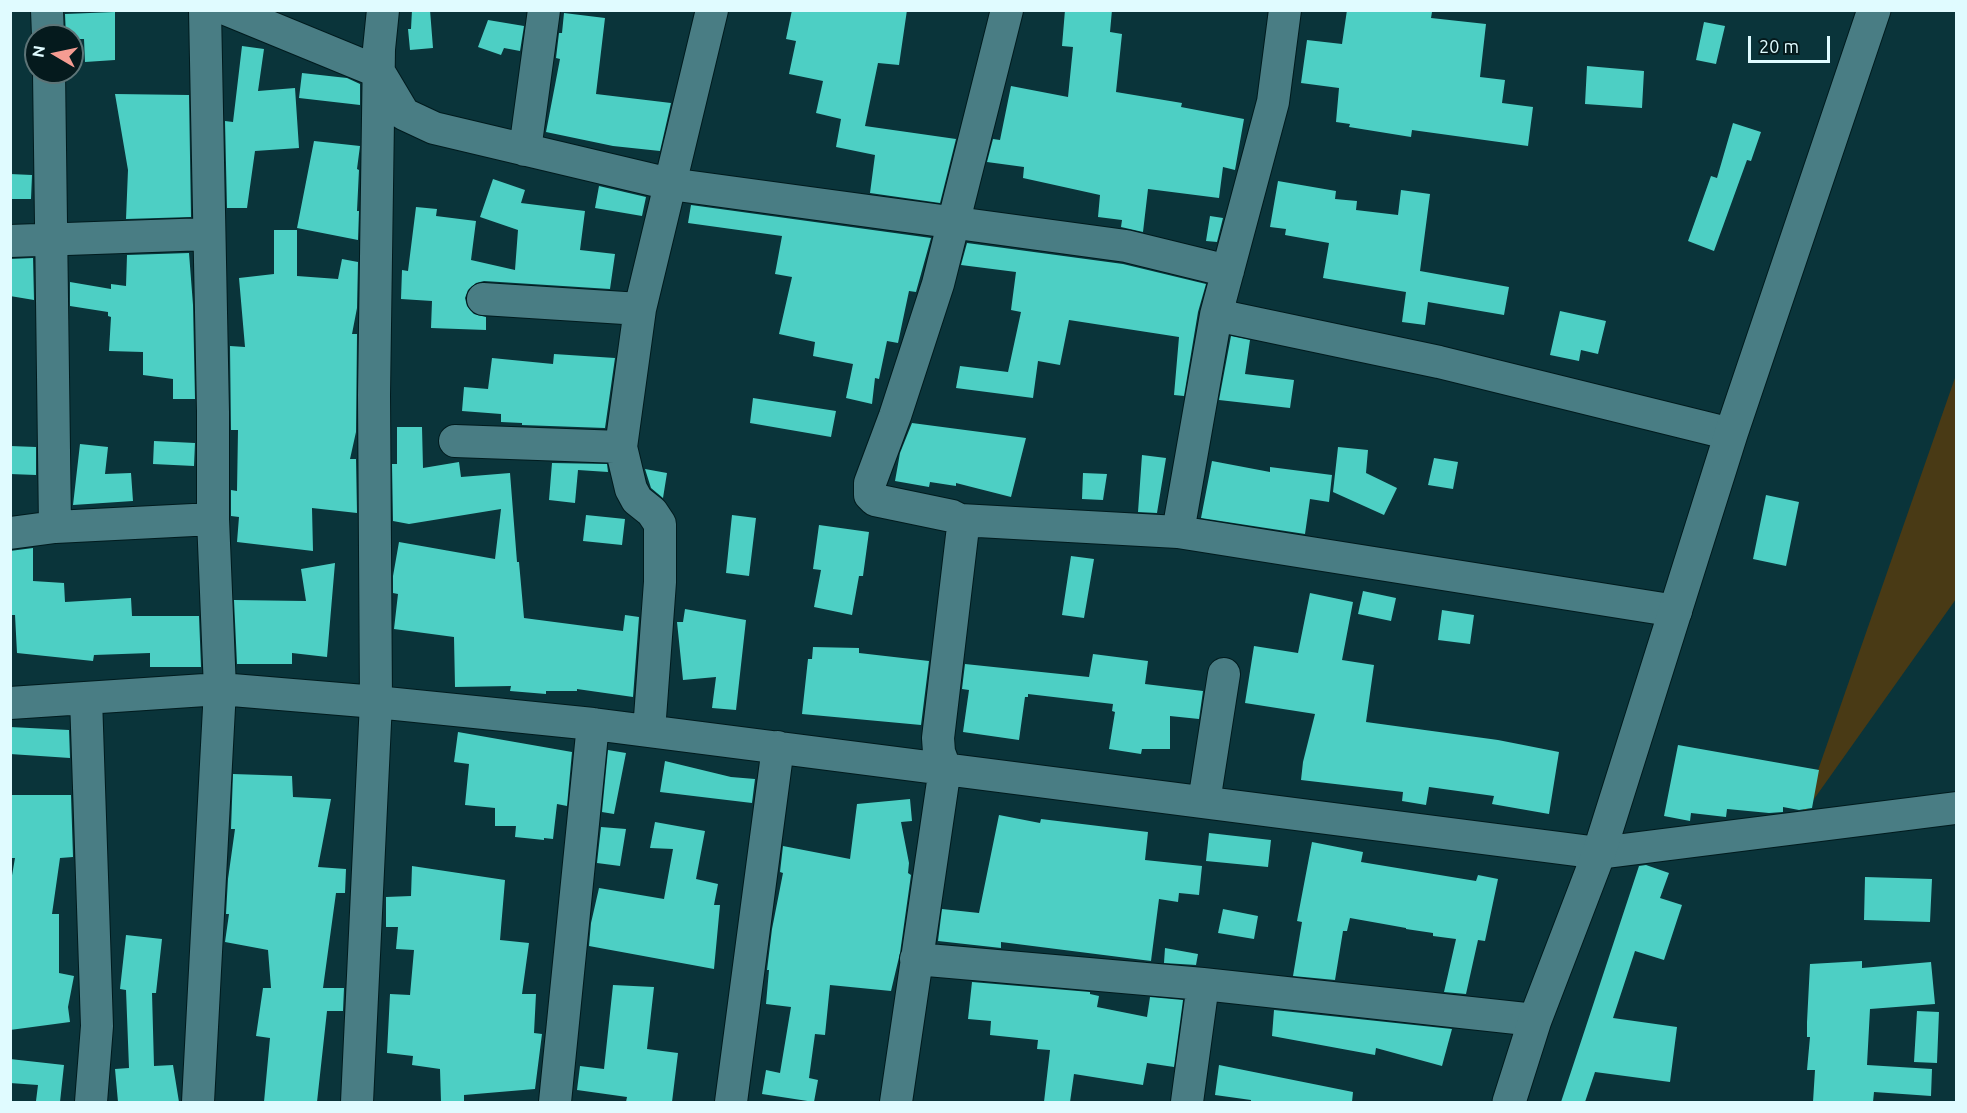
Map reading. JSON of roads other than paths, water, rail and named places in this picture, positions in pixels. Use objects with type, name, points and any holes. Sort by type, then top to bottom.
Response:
[{"type":"street","points":[[198,1102],[220,689],[213,519],[205,10]]},
{"type":"street","points":[[228,10],[379,72],[404,114],[434,128],[670,184],[954,225],[1126,246],[1228,271]]},
{"type":"street","points":[[357,1102],[376,702],[374,395],[379,48],[383,10]]},
{"type":"street","points":[[525,150],[544,10]]},
{"type":"street","points":[[649,731],[660,582],[660,524],[652,512],[637,500],[631,489],[621,447],[640,309],[712,10]]},
{"type":"street","points":[[1007,10],[938,284],[895,416],[870,483],[870,495],[875,500],[952,516],[960,520],[1178,532],[1676,611]]},
{"type":"street","points":[[1178,532],[1216,315],[1273,102],[1285,10]]},
{"type":"street","points":[[1509,1102],[1535,1020],[1599,852],[1731,434],[1874,10]]},
{"type":"street","points":[[50,84],[55,527]]},
{"type":"street","points":[[10,241],[208,234]]},
{"type":"street","points":[[483,299],[640,309]]},
{"type":"street","points":[[1216,315],[1439,362],[1731,434]]},
{"type":"street","points":[[456,441],[621,447]]},
{"type":"street","points":[[10,532],[55,527],[213,519]]},
{"type":"street","points":[[896,1102],[945,768],[939,752],[938,738],[963,527],[960,520]]},
{"type":"street","points":[[1204,802],[1224,674]]},
{"type":"street","points":[[10,703],[220,689],[376,702],[594,724],[1599,852],[1956,808]]},
{"type":"street","points":[[86,698],[97,1026],[91,1102]]},
{"type":"street","points":[[555,1102],[594,724]]},
{"type":"street","points":[[731,1102],[778,747]]},
{"type":"street","points":[[916,959],[1203,984],[1535,1020]]},
{"type":"street","points":[[1187,1102],[1203,984]]}]
